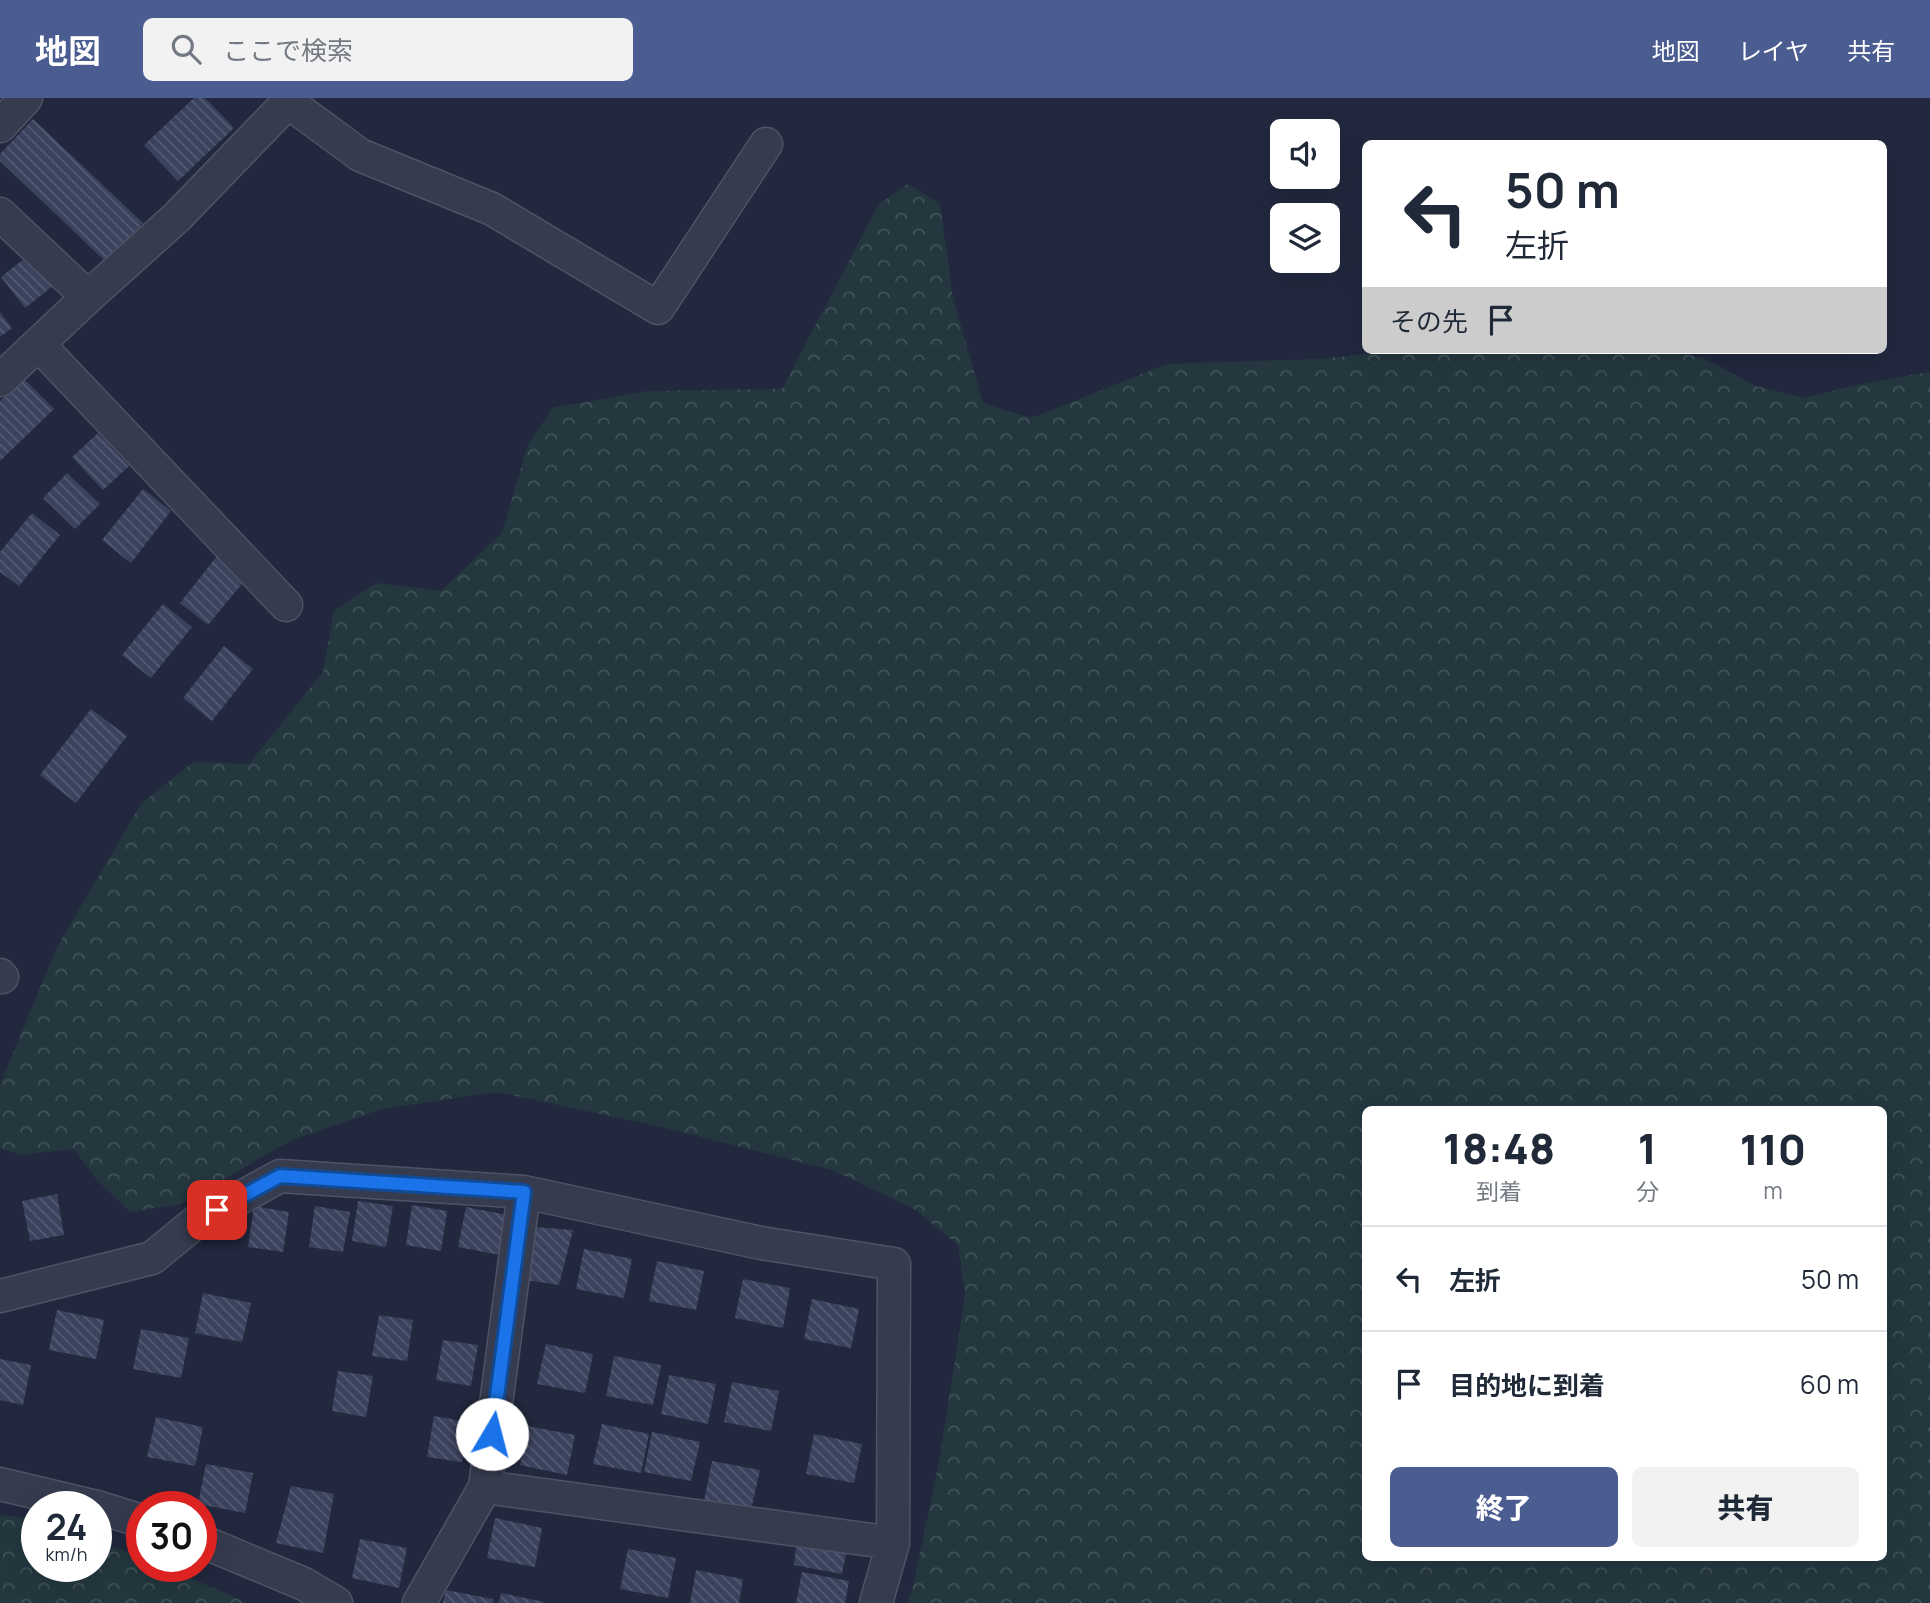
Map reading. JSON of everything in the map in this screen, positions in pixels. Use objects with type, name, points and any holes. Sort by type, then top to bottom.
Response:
[{"type":"street","points":[[0,126],[26,98]]},
{"type":"street","points":[[0,380],[177,217],[290,100],[360,155],[492,209],[658,308],[766,144]]},
{"type":"street","points":[[0,214],[88,297]]},
{"type":"street","points":[[38,344],[286,605]]},
{"type":"street","points":[[0,1296],[152,1258],[196,1222],[280,1176],[524,1192],[761,1243],[894,1264],[893,1543],[876,1603]]},
{"type":"street","points":[[419,1603],[485,1488],[524,1192]]},
{"type":"street","points":[[0,1484],[126,1516]]},
{"type":"street","points":[[485,1488],[893,1543]]},
{"type":"street","points":[[217,1548],[304,1584],[336,1603]]},
{"type":"green space","points":[[908,184],[940,204],[953,298],[983,403],[1031,418],[1167,364],[1320,359],[1368,354],[1686,354],[1703,358],[1756,386],[1804,398],[1865,383],[1930,372],[1930,1603],[908,1603],[940,1456],[965,1296],[958,1245],[914,1209],[832,1170],[657,1126],[497,1092],[382,1109],[290,1141],[181,1204],[130,1212],[96,1179],[74,1149],[21,1155],[0,1148],[0,1085],[57,947],[141,804],[193,762],[249,764],[323,672],[334,611],[376,583],[441,591],[502,533],[528,444],[553,408],[648,391],[782,389],[879,204]]},
{"type":"green space","points":[[0,1515],[21,1517],[21,1582],[112,1582],[112,1547],[126,1551],[126,1582],[199,1582],[247,1603],[0,1603]]},
{"type":"building","points":[[194,98],[205,98],[234,128],[178,181],[144,145]]},
{"type":"building","points":[[33,119],[143,223],[106,262],[0,161],[0,154]]},
{"type":"building","points":[[30,254],[54,285],[25,308],[1,277]]},
{"type":"building","points":[[0,312],[12,328],[0,337]]},
{"type":"building","points":[[23,378],[54,409],[0,461],[0,401]]},
{"type":"building","points":[[98,433],[129,466],[103,490],[72,457]]},
{"type":"building","points":[[67,473],[100,504],[75,529],[43,498]]},
{"type":"building","points":[[143,489],[171,511],[131,563],[102,540]]},
{"type":"building","points":[[32,513],[60,535],[19,586],[0,572],[0,552]]},
{"type":"building","points":[[221,551],[250,574],[208,625],[180,603]]},
{"type":"building","points":[[163,604],[192,627],[151,678],[122,655]]},
{"type":"building","points":[[224,646],[253,669],[212,721],[183,698]]},
{"type":"building","points":[[91,709],[127,736],[76,803],[40,775]]},
{"type":"building","points":[[57,1194],[64,1235],[30,1241],[22,1201]]},
{"type":"building","points":[[358,1201],[393,1206],[386,1247],[352,1241]]},
{"type":"building","points":[[412,1205],[447,1211],[441,1251],[406,1245]]},
{"type":"building","points":[[254,1206],[289,1212],[283,1252],[248,1247]]},
{"type":"building","points":[[315,1206],[350,1212],[343,1252],[309,1247]]},
{"type":"building","points":[[466,1207],[513,1216],[505,1256],[458,1247]]},
{"type":"building","points":[[535,1227],[573,1230],[559,1285],[526,1280]]},
{"type":"building","points":[[584,1249],[632,1259],[624,1298],[576,1289]]},
{"type":"building","points":[[657,1261],[704,1271],[696,1310],[649,1301]]},
{"type":"building","points":[[743,1279],[790,1288],[783,1328],[735,1318]]},
{"type":"building","points":[[203,1293],[251,1303],[242,1342],[195,1333]]},
{"type":"building","points":[[812,1299],[859,1309],[851,1348],[804,1339]]},
{"type":"building","points":[[57,1310],[104,1320],[96,1359],[49,1350]]},
{"type":"building","points":[[379,1315],[413,1320],[407,1361],[372,1356]]},
{"type":"building","points":[[141,1329],[189,1338],[181,1378],[133,1369]]},
{"type":"building","points":[[443,1340],[478,1345],[471,1386],[436,1380]]},
{"type":"building","points":[[546,1344],[593,1354],[585,1393],[537,1384]]},
{"type":"building","points":[[614,1356],[661,1365],[653,1405],[606,1396]]},
{"type":"building","points":[[0,1359],[31,1365],[23,1405],[0,1400]]},
{"type":"building","points":[[338,1371],[373,1376],[366,1417],[332,1411]]},
{"type":"building","points":[[669,1375],[716,1384],[708,1424],[661,1414]]},
{"type":"building","points":[[732,1382],[779,1391],[771,1431],[724,1422]]},
{"type":"building","points":[[434,1416],[468,1422],[462,1462],[427,1457]]},
{"type":"building","points":[[156,1417],[203,1427],[195,1466],[147,1457]]},
{"type":"building","points":[[602,1424],[649,1434],[641,1473],[593,1464]]},
{"type":"building","points":[[528,1426],[575,1435],[567,1475],[520,1465]]},
{"type":"building","points":[[652,1432],[700,1442],[691,1481],[644,1472]]},
{"type":"building","points":[[814,1434],[862,1444],[854,1483],[806,1474]]},
{"type":"building","points":[[712,1461],[760,1470],[751,1510],[704,1501]]},
{"type":"building","points":[[206,1464],[253,1473],[245,1513],[217,1508],[217,1491],[201,1491]]},
{"type":"building","points":[[291,1486],[334,1494],[323,1553],[276,1543]]},
{"type":"building","points":[[495,1518],[542,1528],[535,1567],[487,1558]]},
{"type":"building","points":[[360,1539],[407,1548],[399,1588],[352,1578]]},
{"type":"building","points":[[797,1539],[848,1545],[842,1574],[794,1565]]},
{"type":"building","points":[[628,1549],[676,1558],[668,1598],[620,1589]]},
{"type":"building","points":[[696,1570],[743,1579],[739,1603],[690,1603]]},
{"type":"building","points":[[802,1572],[849,1581],[845,1603],[796,1603]]},
{"type":"building","points":[[446,1590],[493,1599],[493,1603],[443,1603]]},
{"type":"building","points":[[501,1593],[544,1602],[544,1603],[499,1603]]},
{"type":"route","points":[[217,1210],[280,1176],[524,1192],[492,1434]]}]
